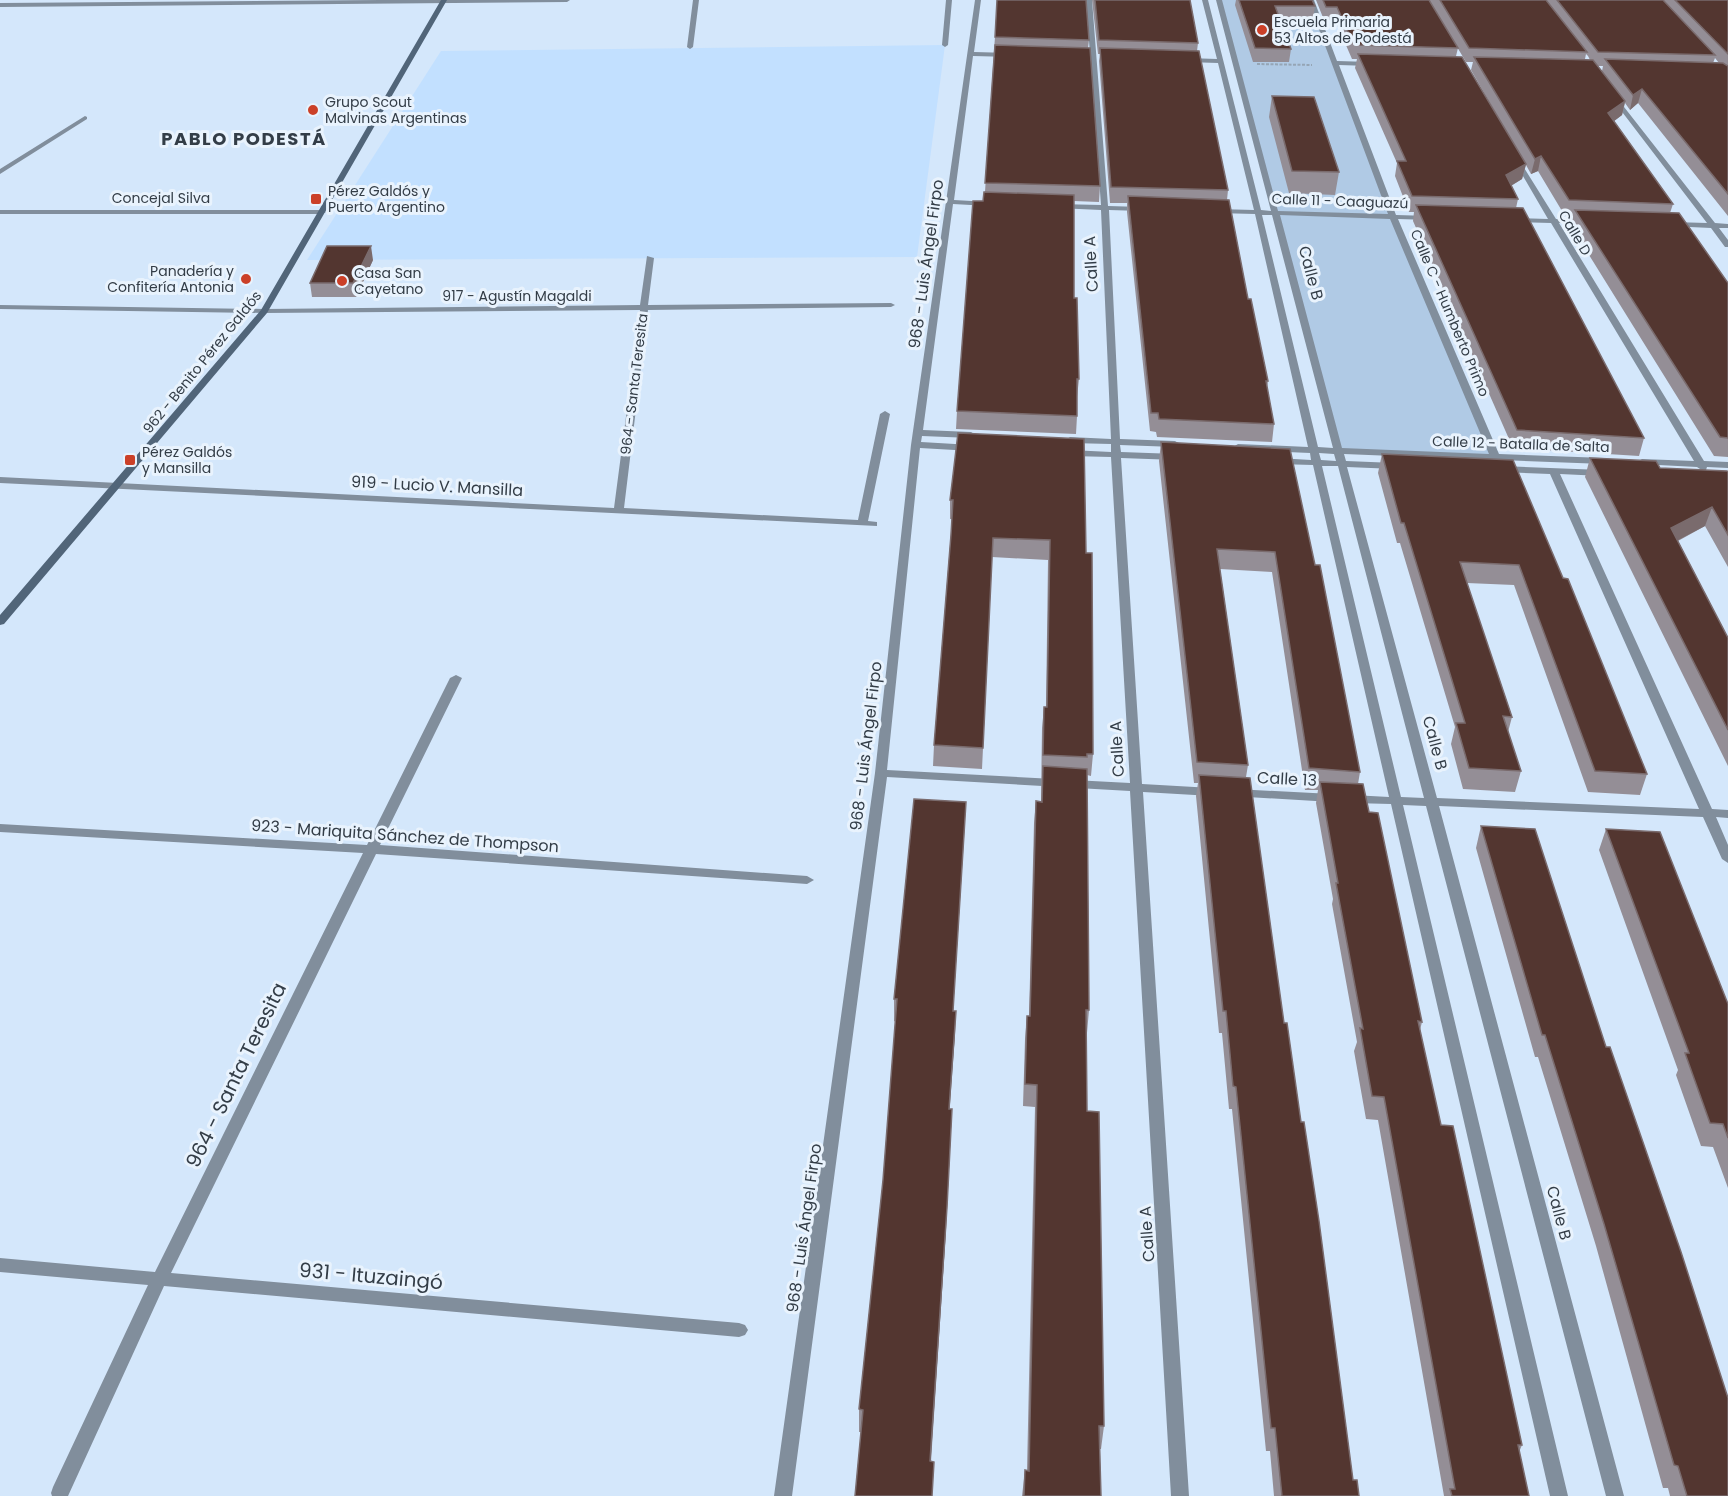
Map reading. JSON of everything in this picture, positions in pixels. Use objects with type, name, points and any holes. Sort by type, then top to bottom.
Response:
[{"type":"main road","name":"962 - Benito Pérez Galdós","points":[[0,622],[264,312],[444,1]]},
{"type":"street","points":[[0,5],[203,1],[567,0]]},
{"type":"street","points":[[690,47],[696,0]]},
{"type":"street","points":[[945,45],[949,0]]},
{"type":"street","name":"968 - Luis Ángel Firpo","points":[[783,1496],[880,773],[918,439],[978,0]]},
{"type":"street","name":"Calle A","points":[[1089,0],[1105,208],[1136,788],[1180,1496]]},
{"type":"street","points":[[1204,0],[1258,212],[1559,1496]]},
{"type":"street","name":"Calle B","points":[[1219,0],[1615,1496]]},
{"type":"street","name":"Calle C - Humberto Primo","points":[[1311,0],[1393,217],[1500,469]]},
{"type":"street","points":[[970,54],[1014,55]]},
{"type":"street","points":[[1173,59],[1220,61]]},
{"type":"street","points":[[1336,64],[1382,64]]},
{"type":"street","points":[[1606,87],[1728,244]]},
{"type":"street","points":[[0,172],[85,118]]},
{"type":"street","name":"Calle D","points":[[1510,149],[1709,476],[1697,476]]},
{"type":"street","points":[[951,202],[999,204]]},
{"type":"street","points":[[1046,206],[1152,209]]},
{"type":"street","name":"Calle 11 - Caaguazú","points":[[1211,211],[1438,218]]},
{"type":"street","name":"Concejal Silva","points":[[0,212],[322,212]]},
{"type":"street","points":[[1506,219],[1598,222]]},
{"type":"street","points":[[1667,224],[1728,226]]},
{"type":"street","name":"964 - Santa Teresita","points":[[618,510],[650,258]]},
{"type":"street","name":"917 - Agustín Magaldi","points":[[0,307],[264,312],[891,305]]},
{"type":"street","name":"919 - Lucio V. Mansilla","points":[[0,480],[868,523],[885,414]]},
{"type":"street","points":[[918,439],[978,436]]},
{"type":"street","points":[[918,439],[987,449]]},
{"type":"street","points":[[1059,440],[1186,458]]},
{"type":"street","points":[[1058,452],[1186,445]]},
{"type":"street","points":[[1232,447],[1314,456],[1343,464],[1411,466]]},
{"type":"street","name":"Calle 12 - Batalla de Salta","points":[[1314,456],[1339,451],[1621,461]]},
{"type":"street","points":[[1268,461],[1314,456]]},
{"type":"street","name":"Calle 12 - Batalla de Salta","points":[[1632,462],[1728,465]]},
{"type":"street","name":"Calle 12 - Batalla de Salta","points":[[1489,469],[1614,473]]},
{"type":"street","points":[[1554,471],[1728,859]]},
{"type":"street","name":"964 - Santa Teresita","points":[[60,1493],[160,1278],[456,678]]},
{"type":"street","name":"Calle 13","points":[[880,773],[1397,801],[1728,814]]},
{"type":"street","name":"923 - Mariquita Sánchez de Thompson","points":[[0,828],[371,849],[807,880]]},
{"type":"street","name":"931 - Ituzaingó","points":[[0,1265],[739,1330]]},
{"type":"path","points":[[1236,63],[1336,64]]},
{"type":"shaded area","points":[[1219,0],[1311,0],[1393,217],[1496,457],[1339,451]]},
{"type":"shaded area","points":[[945,45],[917,257],[307,260],[441,51]]},
{"type":"building","points":[[997,0],[1086,0],[1089,40],[995,37]]},
{"type":"building","points":[[1095,0],[1190,0],[1198,43],[1099,40]]},
{"type":"building","points":[[1239,0],[1312,0],[1315,6],[1275,6],[1291,49],[1255,48]]},
{"type":"building","points":[[1323,0],[1429,0],[1458,48],[1354,45],[1337,7],[1326,7]]},
{"type":"building","points":[[1440,0],[1546,0],[1587,52],[1469,48]]},
{"type":"building","points":[[1557,0],[1663,0],[1715,55],[1598,52]]},
{"type":"building","points":[[1675,0],[1728,0],[1728,54]]},
{"type":"building","points":[[995,45],[1090,48],[1100,186],[985,183]]},
{"type":"building","points":[[1100,48],[1199,51],[1228,190],[1111,187]]},
{"type":"building","points":[[1358,54],[1462,57],[1526,164],[1506,175],[1518,199],[1412,196],[1397,161],[1406,161]]},
{"type":"building","points":[[1474,57],[1593,60],[1625,101],[1608,113],[1673,204],[1569,200],[1541,156],[1535,159]]},
{"type":"building","points":[[1605,59],[1723,63],[1728,66],[1728,194],[1642,89],[1633,95]]},
{"type":"building","points":[[1272,96],[1314,97],[1339,172],[1292,171]]},
{"type":"building","points":[[984,192],[1074,195],[1074,298],[1077,298],[1079,379],[1077,379],[1077,416],[957,411],[973,201],[983,201]]},
{"type":"building","points":[[1128,196],[1229,200],[1248,299],[1251,299],[1268,381],[1266,381],[1274,424],[1159,419],[1158,413],[1151,413]]},
{"type":"building","points":[[1416,205],[1523,208],[1644,438],[1517,430]]},
{"type":"building","points":[[1575,210],[1679,213],[1728,283],[1728,438],[1720,437]]},
{"type":"building","points":[[327,246],[371,246],[353,283],[310,283]]},
{"type":"building","points":[[958,433],[1084,439],[1086,553],[1092,553],[1093,754],[1087,754],[1087,757],[1043,755],[1044,707],[1047,707],[1050,540],[993,538],[983,748],[934,745],[951,535],[953,500],[950,500]]},
{"type":"building","points":[[1161,442],[1290,449],[1315,565],[1320,565],[1360,772],[1309,768],[1275,552],[1217,549],[1248,765],[1197,762]]},
{"type":"building","points":[[1382,454],[1513,460],[1563,578],[1568,579],[1647,774],[1595,771],[1519,565],[1460,562],[1512,717],[1503,716],[1521,771],[1469,768],[1456,723],[1465,723],[1404,523],[1401,523]]},
{"type":"building","points":[[1590,458],[1656,461],[1660,468],[1728,472],[1728,535],[1712,507],[1671,528],[1728,638],[1728,730]]},
{"type":"building","points":[[1043,766],[1087,769],[1089,1010],[1086,1010],[1087,1111],[1099,1112],[1104,1426],[1099,1426],[1101,1496],[1024,1496],[1025,1470],[1029,1471],[1037,1085],[1025,1084],[1027,1016],[1030,1016],[1036,801],[1042,802]]},
{"type":"building","points":[[1199,775],[1250,778],[1284,1023],[1287,1023],[1301,1122],[1304,1122],[1319,1221],[1353,1480],[1357,1480],[1359,1496],[1282,1496],[1275,1428],[1271,1428],[1236,1087],[1233,1086],[1226,1011],[1223,1011]]},
{"type":"building","points":[[1320,782],[1363,784],[1369,812],[1378,813],[1422,1022],[1418,1021],[1441,1125],[1453,1126],[1522,1445],[1518,1445],[1529,1496],[1452,1496],[1450,1489],[1455,1489],[1384,1097],[1372,1096],[1360,1028],[1363,1029]]},
{"type":"building","points":[[914,799],[966,802],[953,1011],[956,1011],[949,1109],[952,1109],[947,1207],[930,1461],[934,1462],[932,1496],[855,1496],[863,1410],[859,1409],[883,1180],[897,999],[894,999]]},
{"type":"building","points":[[1481,826],[1535,829],[1606,1047],[1610,1047],[1681,1252],[1728,1398],[1728,1496],[1687,1496],[1678,1466],[1674,1465],[1604,1224],[1545,1035],[1542,1035]]},
{"type":"building","points":[[1606,829],[1660,832],[1728,1004],[1728,1138],[1723,1124],[1710,1123],[1685,1053],[1689,1053]]},
{"type":"place","name":"Escuela Primaria 53 Altos de Podestá","points":[[1262,30]]},
{"type":"place","name":"Grupo Scout Malvinas Argentinas","points":[[313,110]]},
{"type":"place","name":"Pérez Galdós y Puerto Argentino","points":[[316,199]]},
{"type":"place","name":"Panadería y Confitería Antonia","points":[[246,279]]},
{"type":"place","name":"Casa San Cayetano","points":[[342,281]]},
{"type":"place","name":"Pérez Galdós y Mansilla","points":[[130,460]]},
{"type":"district","name":"PABLO PODESTÁ","points":[[244,138]]}]
